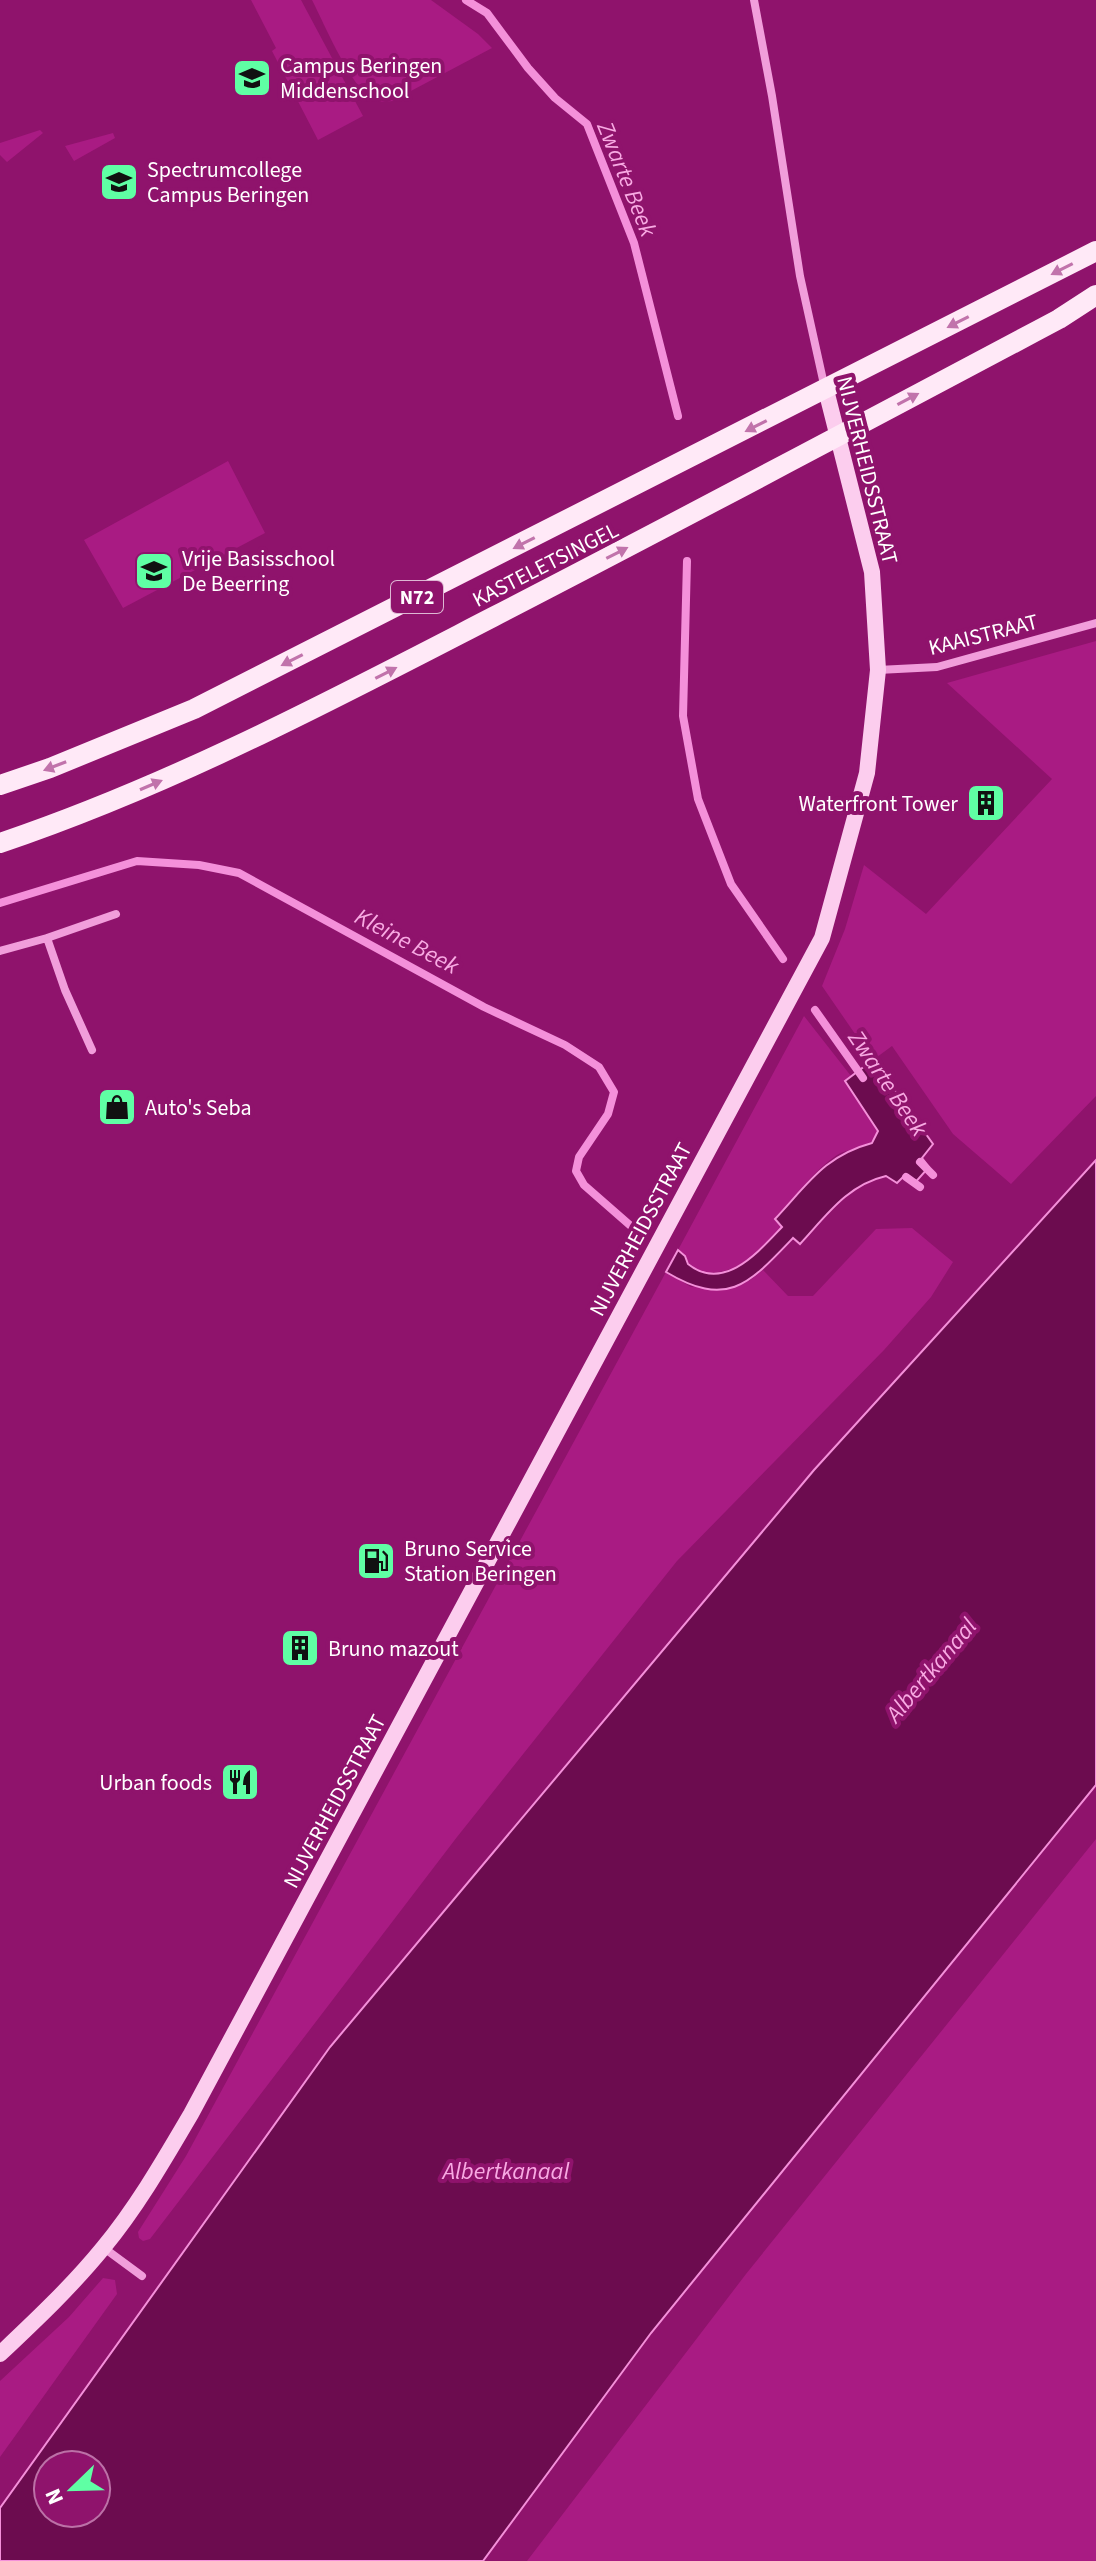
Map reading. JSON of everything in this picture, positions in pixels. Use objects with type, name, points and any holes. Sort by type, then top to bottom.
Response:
[{"type":"main road","name":"KASTELETSINGEL","points":[[0,785],[50,768],[194,709],[1096,251]]},
{"type":"main road","name":"KASTELETSINGEL","points":[[0,843],[71,819],[217,757],[372,680],[839,436],[1059,319],[1096,295]]},
{"type":"street","name":"NIJVERHEIDSSTRAAT","points":[[0,2354],[54,2303],[104,2248],[150,2183],[191,2114],[822,938],[867,773],[878,670],[872,572],[800,276],[754,0]]},
{"type":"street","name":"KAAISTRAAT","points":[[878,670],[937,667],[1096,623]]},
{"type":"street","points":[[0,951],[116,914]]},
{"type":"street","points":[[47,938],[65,990],[92,1050]]},
{"type":"street","points":[[104,2248],[142,2276]]},
{"type":"shaded area","points":[[251,0],[301,0],[363,116],[318,140],[272,51],[276,48]]},
{"type":"shaded area","points":[[312,0],[431,0],[492,48],[392,101],[378,101],[365,93],[347,69]]},
{"type":"shaded area","points":[[40,130],[43,133],[7,162],[0,155],[0,143]]},
{"type":"shaded area","points":[[113,133],[115,138],[74,161],[65,146]]},
{"type":"shaded area","points":[[228,461],[265,533],[123,608],[84,540]]},
{"type":"shaded area","points":[[1096,641],[1096,1096],[1011,1184],[953,1134],[892,1046],[873,1060],[822,986],[845,929],[864,865],[926,914],[1052,779],[947,683]]},
{"type":"shaded area","points":[[804,1016],[851,1076],[845,1081],[879,1131],[872,1141],[837,1155],[820,1168],[775,1219],[783,1226],[744,1262],[722,1271],[695,1270],[678,1250]]},
{"type":"shaded area","points":[[912,1228],[953,1262],[931,1297],[884,1350],[677,1561],[457,1837],[150,2239],[143,2241],[139,2238],[138,2232],[186,2156],[666,1272],[691,1287],[749,1281],[763,1270],[788,1296],[813,1296],[876,1229]]},
{"type":"shaded area","points":[[1096,1839],[1096,2561],[527,2561],[746,2274]]},
{"type":"shaded area","points":[[103,2278],[115,2280],[117,2294],[0,2457],[0,2381],[69,2317]]},
{"type":"water","points":[[873,1060],[933,1144],[922,1158],[929,1167],[913,1185],[903,1177],[897,1183],[886,1176],[860,1186],[838,1203],[800,1244],[793,1238],[750,1279],[736,1286],[722,1290],[706,1289],[666,1272],[678,1250],[688,1264],[701,1272],[715,1274],[740,1265],[782,1227],[775,1219],[818,1173],[841,1155],[872,1143],[878,1131],[845,1081]]},
{"type":"water","name":"Albertkanaal","points":[[1096,1160],[1096,1785],[651,2333],[483,2561],[0,2561],[0,2508],[32,2463],[32,2529],[112,2529],[112,2449],[42,2449],[330,2047],[814,1470]]},
{"type":"waterway","name":"Zwarte Beek","points":[[466,0],[487,13],[555,98],[587,124],[634,243],[678,416]]},
{"type":"waterway","name":"Zwarte Beek","points":[[687,561],[683,716],[698,799],[731,884],[783,959]]},
{"type":"waterway","name":"Kleine Beek","points":[[0,903],[137,861],[199,865],[239,873],[484,1007],[565,1045],[599,1067],[614,1092],[608,1114],[579,1157],[576,1171],[584,1185],[632,1227]]},
{"type":"waterway","name":"Zwarte Beek","points":[[815,1010],[863,1078]]},
{"type":"waterway","name":"Zwarte Beek","points":[[920,1162],[933,1175]]},
{"type":"waterway","name":"Kleine Beek","points":[[906,1177],[920,1187]]},
{"type":"place","name":"Campus Beringen Middenschool","points":[[252,78]]},
{"type":"place","name":"Spectrumcollege Campus Beringen","points":[[119,182]]},
{"type":"place","name":"Vrije Basisschool De Beerring","points":[[154,571]]},
{"type":"place","name":"Waterfront Tower","points":[[986,803]]},
{"type":"place","name":"Auto's Seba","points":[[117,1107]]},
{"type":"place","name":"Bruno Service Station Beringen","points":[[376,1561]]},
{"type":"place","name":"Bruno mazout","points":[[300,1648]]},
{"type":"place","name":"Urban foods","points":[[240,1782]]}]
